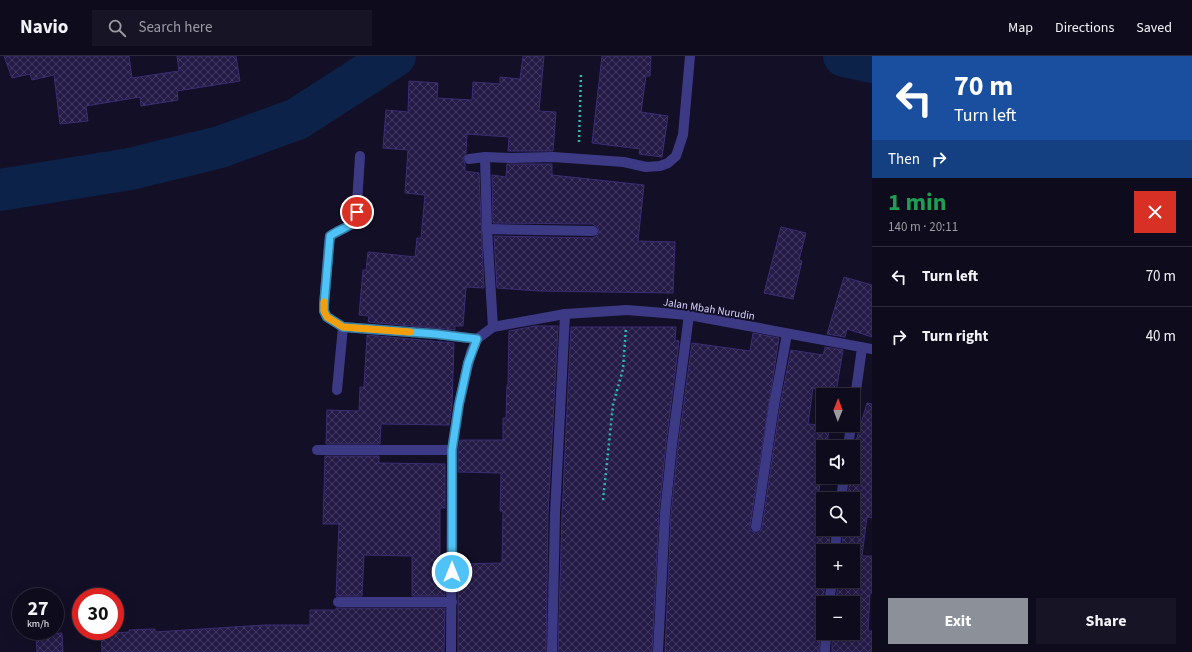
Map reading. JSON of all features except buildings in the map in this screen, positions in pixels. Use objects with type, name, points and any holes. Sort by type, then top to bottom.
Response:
[{"type":"street","points":[[469,159],[486,157],[553,157],[624,162],[646,167],[668,164],[676,156],[683,135],[690,56]]},
{"type":"street","points":[[360,156],[356,219],[352,224],[330,236],[324,311],[327,317],[343,327],[436,334],[477,339]]},
{"type":"street","points":[[451,652],[452,450],[459,404],[468,363],[477,339],[493,327],[487,229],[486,157]]},
{"type":"street","points":[[487,229],[593,231]]},
{"type":"street","name":"Jalan Mbah Nurudin","points":[[493,327],[565,314],[627,310],[689,316],[867,349]]},
{"type":"street","points":[[552,652],[555,514],[565,314]]},
{"type":"street","points":[[658,652],[665,513],[672,445],[689,316]]},
{"type":"street","points":[[338,390],[343,327]]},
{"type":"street","points":[[756,527],[774,405],[787,334]]},
{"type":"street","points":[[858,388],[867,349]]},
{"type":"street","points":[[317,450],[452,450]]},
{"type":"street","points":[[338,602],[452,602]]},
{"type":"street","points":[[825,652],[826,640]]},
{"type":"path","points":[[579,158],[581,73]]},
{"type":"path","points":[[603,500],[613,405],[623,369],[627,310]]},
{"type":"waterway","points":[[0,190],[130,169],[220,147],[297,119],[395,56]]},
{"type":"waterway","points":[[844,56],[872,62]]},
{"type":"slow traffic","points":[[324,302],[324,311],[327,317],[343,327],[410,332]]},
{"type":"route","points":[[357,212],[356,219],[352,224],[330,236],[324,305],[324,311],[327,317],[343,327],[436,334],[477,339],[468,363],[459,404],[452,450],[452,572]]}]
